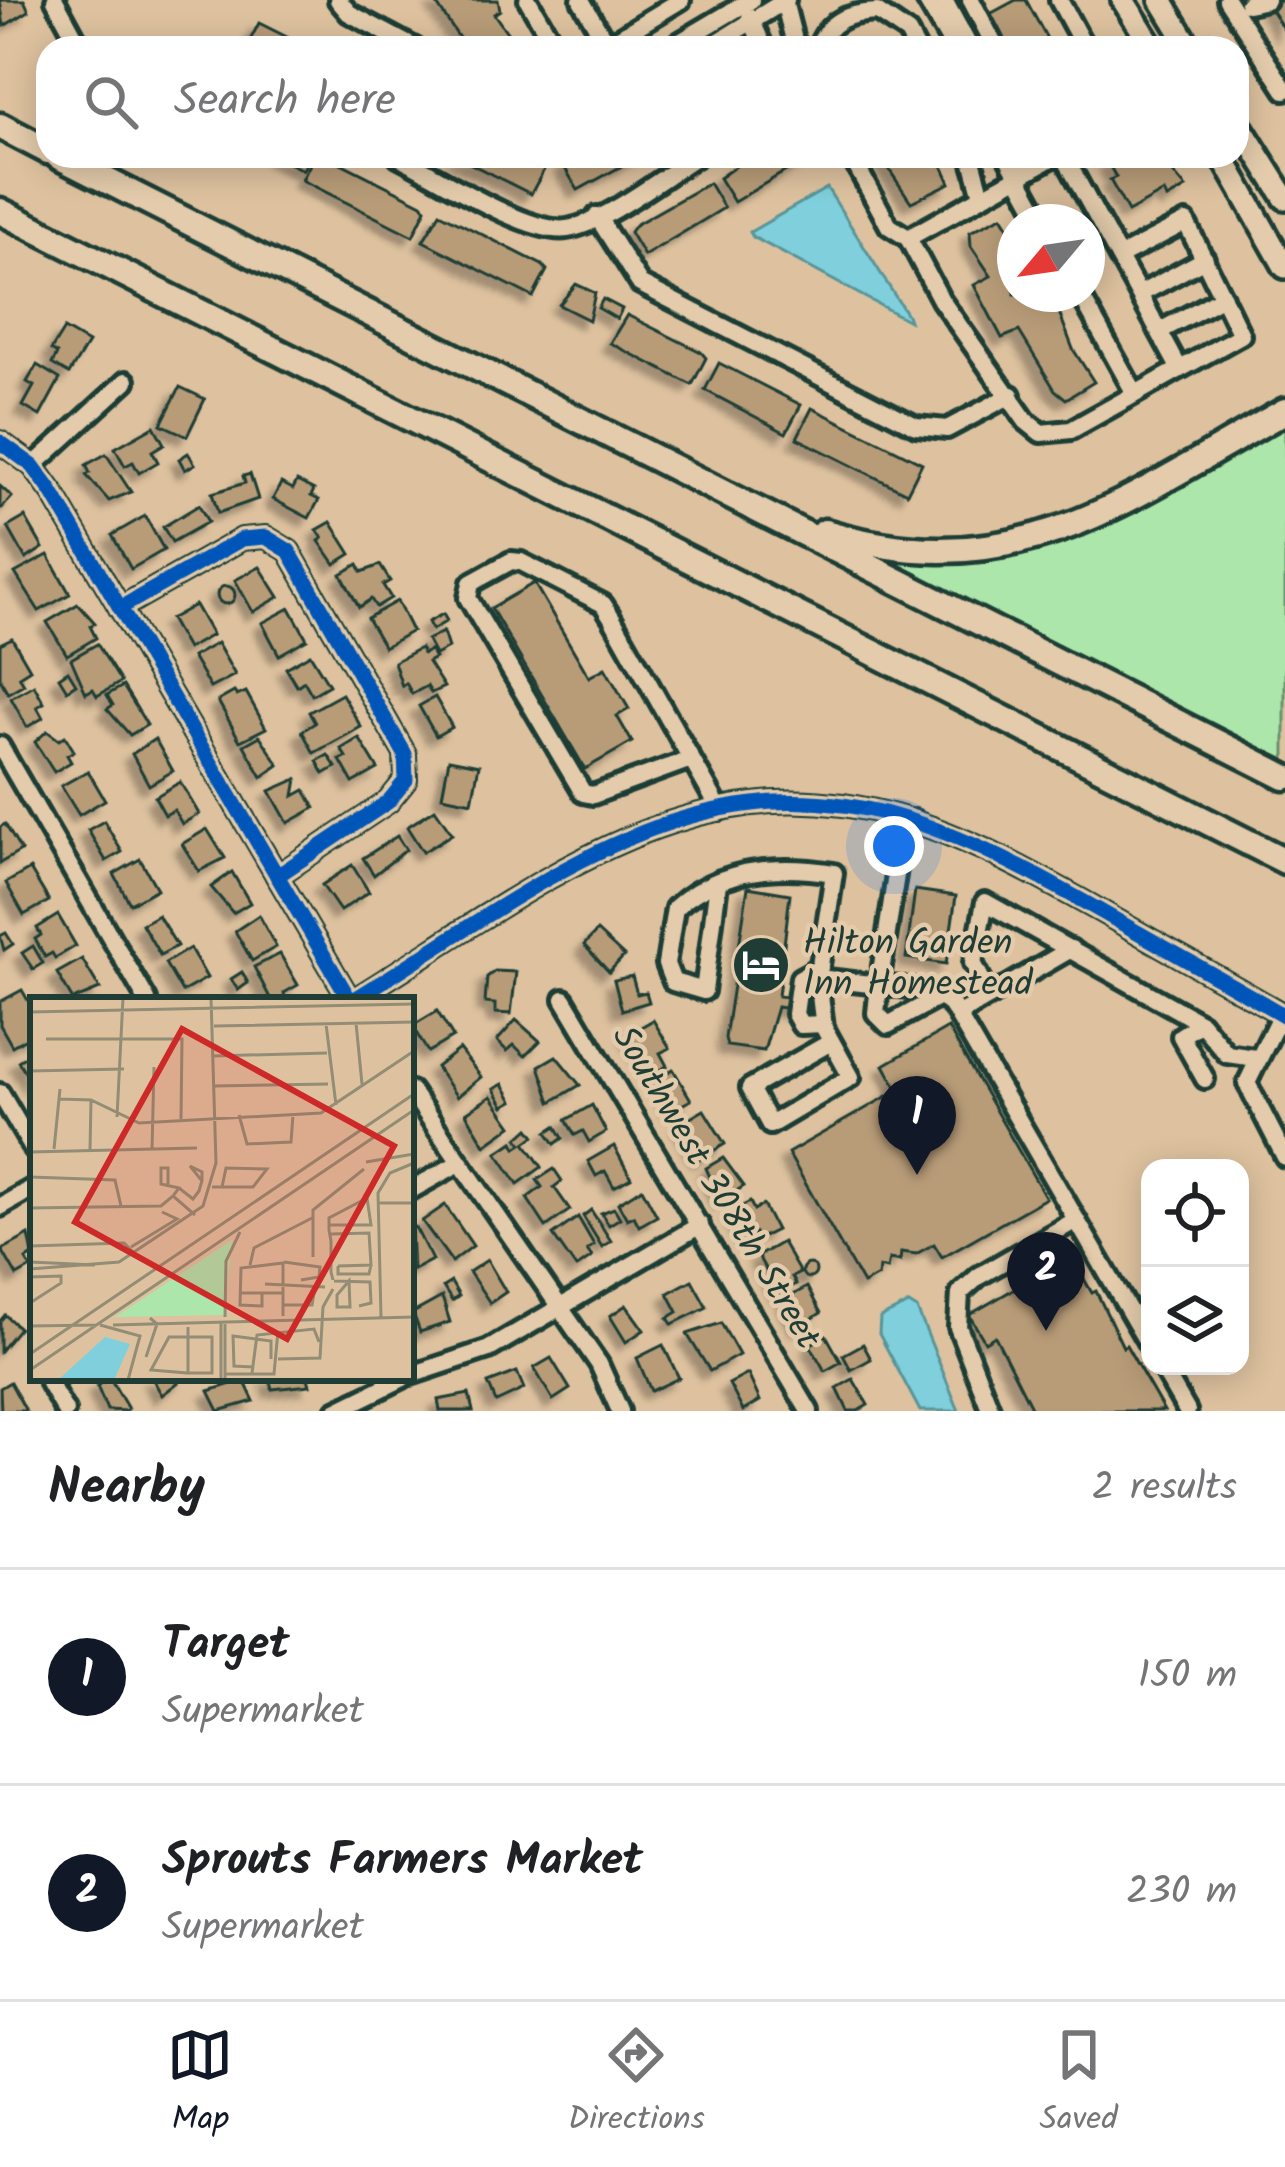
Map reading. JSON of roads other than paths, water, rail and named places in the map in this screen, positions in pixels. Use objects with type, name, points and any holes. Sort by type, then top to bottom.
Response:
[{"type":"highway","points":[[0,126],[36,145]]},
{"type":"highway","points":[[82,168],[1285,777]]},
{"type":"highway","points":[[0,212],[1285,861]]},
{"type":"highway","points":[[1216,449],[1285,396]]},
{"type":"highway","points":[[792,528],[910,552],[1009,547],[1113,507],[1285,411]]},
{"type":"main road","points":[[1123,0],[1146,36]]},
{"type":"main road","points":[[1161,0],[1183,36]]},
{"type":"main road","points":[[1249,134],[1276,162],[1285,198]]},
{"type":"main road","points":[[1229,168],[1285,267]]},
{"type":"street","points":[[55,0],[74,36]]},
{"type":"street","points":[[338,0],[349,14],[392,36]]},
{"type":"street","points":[[528,0],[549,36]]},
{"type":"street","points":[[624,36],[681,0]]},
{"type":"street","points":[[754,0],[750,22],[758,36]]},
{"type":"street","points":[[691,36],[754,0]]},
{"type":"street","points":[[727,36],[785,0],[793,36]]},
{"type":"street","points":[[926,0],[955,36]]},
{"type":"street","points":[[944,0],[959,36]]},
{"type":"street","points":[[971,0],[990,36]]},
{"type":"street","points":[[1059,0],[1078,36]]},
{"type":"street","points":[[585,1],[603,36]]},
{"type":"street","points":[[1247,3],[1278,63],[1285,90]]},
{"type":"street","points":[[822,36],[845,15],[877,12],[910,36]]},
{"type":"street","points":[[423,168],[544,227],[570,228],[677,168]]},
{"type":"street","points":[[858,168],[889,226],[908,238],[941,300],[1026,421],[1051,435],[1071,430],[1241,334],[1186,222],[1119,257]]},
{"type":"street","points":[[974,168],[982,196]]},
{"type":"street","points":[[1014,168],[1034,204]]},
{"type":"street","points":[[908,238],[1034,168]]},
{"type":"street","points":[[1061,168],[1119,257],[1179,368]]},
{"type":"street","points":[[597,216],[640,284],[916,426],[947,430],[1011,395]]},
{"type":"street","points":[[1139,294],[1205,259]]},
{"type":"street","points":[[1160,331],[1223,297]]},
{"type":"street","points":[[1091,312],[1134,392]]},
{"type":"street","points":[[33,466],[126,381]]},
{"type":"street","points":[[0,442],[33,466],[350,997]]},
{"type":"street","points":[[121,608],[242,539],[266,537],[289,551],[404,754],[406,780],[388,802],[277,877]]},
{"type":"street","points":[[691,759],[593,795],[583,793],[468,598],[471,583],[511,561],[521,562],[603,604],[720,810]]},
{"type":"street","points":[[0,746],[145,997]]},
{"type":"street","points":[[357,997],[587,859],[670,822],[755,802],[846,804],[914,820],[1002,855],[1283,1015],[1255,1058],[1248,1092],[1285,1157]]},
{"type":"street","points":[[914,820],[900,849],[876,1013],[888,1025],[941,996]]},
{"type":"street","points":[[718,884],[704,991],[680,987],[665,964],[672,914],[681,901],[718,884],[772,866],[835,873],[819,972],[823,1024],[851,1077],[770,1125],[750,1088],[831,1042]]},
{"type":"street","points":[[990,996],[973,962],[985,902],[1201,1023],[1227,1054],[1255,1058]]},
{"type":"street","points":[[959,1014],[1071,950]]},
{"type":"street","points":[[819,972],[941,996],[959,1014],[1141,1332]]},
{"type":"street","name":"Southwest 308th Street","points":[[564,999],[809,1411]]},
{"type":"street","points":[[1201,1023],[1181,1036],[1205,1079]]},
{"type":"street","points":[[0,1093],[30,1145]]},
{"type":"street","points":[[414,1096],[599,1364],[620,1411]]},
{"type":"street","points":[[414,1188],[459,1163]]},
{"type":"street","points":[[0,1208],[30,1190]]},
{"type":"street","points":[[991,1411],[958,1328],[960,1294],[979,1276],[1076,1220]]},
{"type":"street","points":[[414,1375],[489,1349],[700,1225]]},
{"type":"street","points":[[1166,1375],[1187,1411]]},
{"type":"street","points":[[54,1381],[65,1411]]},
{"type":"street","points":[[336,1411],[399,1381]]},
{"type":"water","points":[[827,188],[909,321],[753,237],[750,232]]},
{"type":"water","points":[[909,1304],[917,1309],[959,1411],[920,1411],[879,1334],[880,1318]]},
{"type":"place","name":"Hilton Garden Inn Homestead","points":[[761,965]]},
{"type":"place","name":"Target","points":[[917,1175]]},
{"type":"place","name":"Sprouts Farmers Market","points":[[1046,1331]]}]
